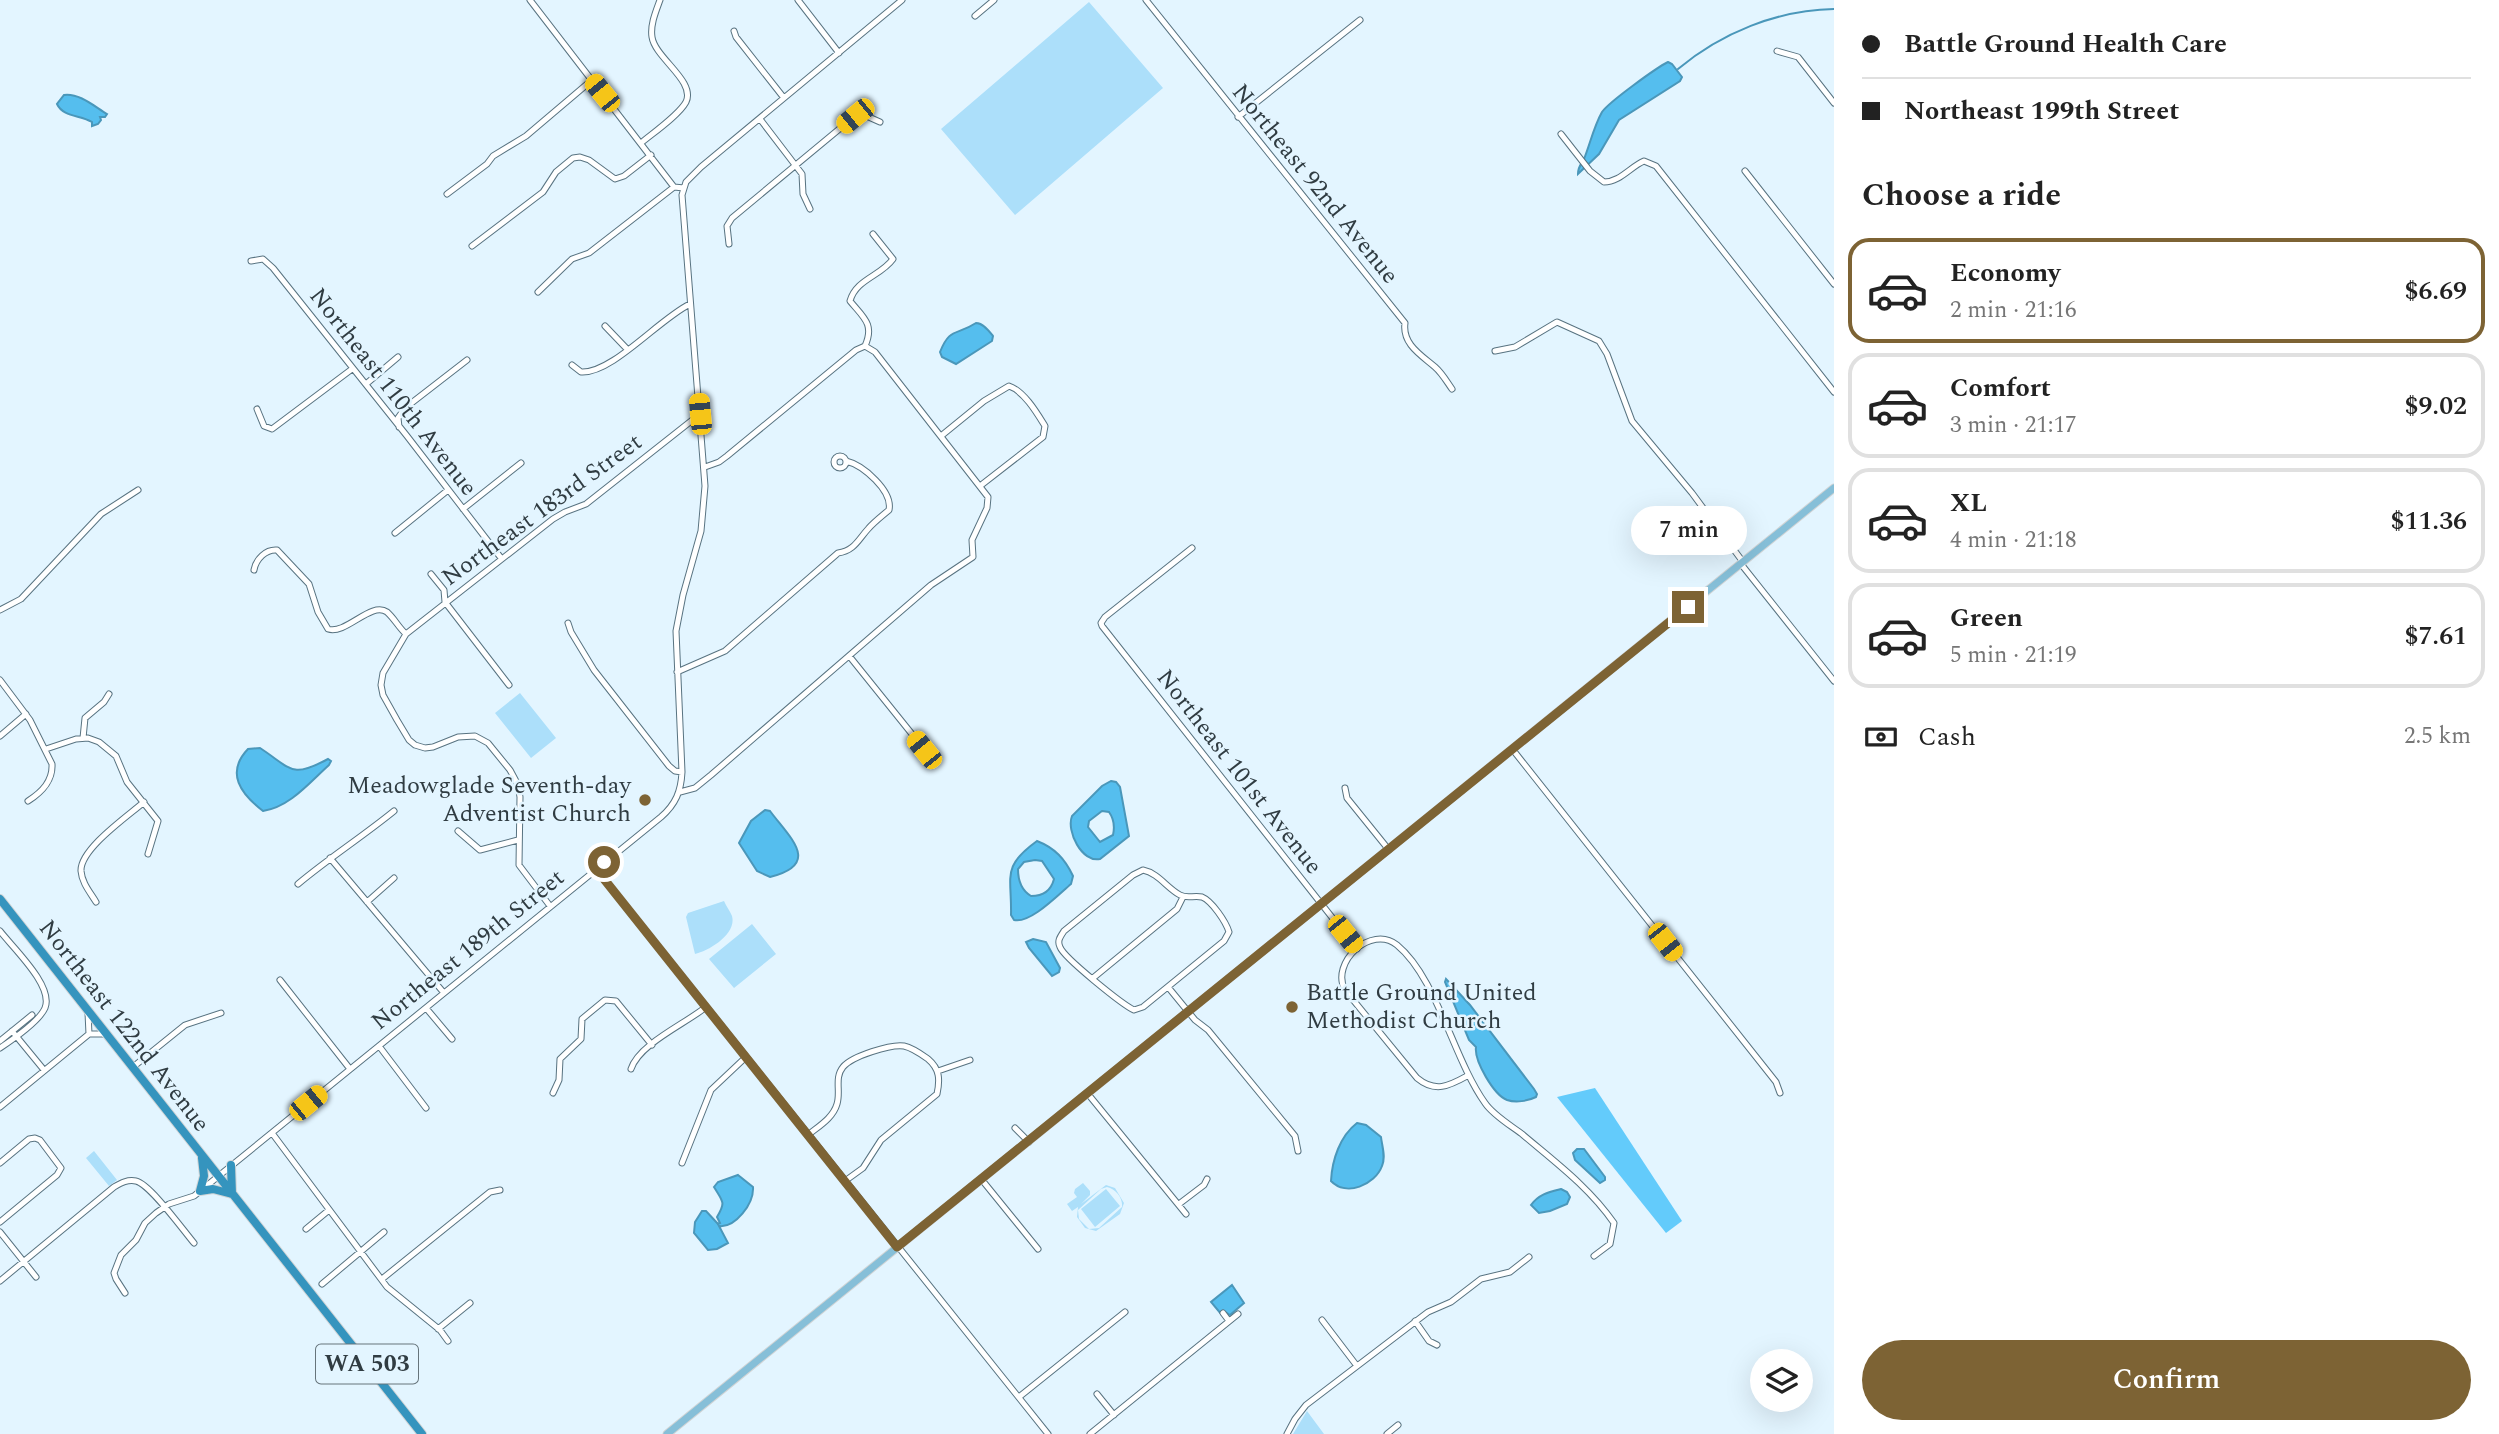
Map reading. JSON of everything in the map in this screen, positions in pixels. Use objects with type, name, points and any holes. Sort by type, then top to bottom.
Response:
[{"type":"highway","name":"Northeast 122nd Avenue","points":[[0,899],[218,1176]]},
{"type":"highway","points":[[201,1155],[204,1174],[200,1191],[213,1189],[232,1194],[232,1166]]},
{"type":"highway","name":"WA 503","points":[[218,1176],[422,1434]]},
{"type":"main road","points":[[667,1434],[1834,488]]},
{"type":"street","points":[[530,0],[674,187]]},
{"type":"street","points":[[641,143],[682,108],[687,100],[686,86],[653,41],[652,27],[660,0]]},
{"type":"street","points":[[798,0],[839,53]]},
{"type":"street","points":[[680,792],[678,618],[701,531],[705,467],[681,202],[684,188],[691,176],[701,167],[839,53],[894,2],[902,0]]},
{"type":"street","points":[[975,16],[994,0]]},
{"type":"street","name":"Northeast 92nd Avenue","points":[[1146,0],[1405,323],[1410,344],[1423,359],[1437,369],[1452,390]]},
{"type":"street","points":[[1238,117],[1360,20]]},
{"type":"street","points":[[734,31],[784,99]]},
{"type":"street","points":[[1777,51],[1798,57],[1834,103]]},
{"type":"street","points":[[447,194],[494,156],[526,136],[592,80]]},
{"type":"street","points":[[729,244],[729,221],[796,164],[858,115],[863,114],[880,122]]},
{"type":"street","points":[[760,119],[802,174],[803,194],[810,209]]},
{"type":"street","points":[[1561,134],[1590,171],[1604,183],[1617,180],[1644,161],[1656,166],[1834,392]]},
{"type":"street","points":[[472,246],[543,192],[556,173],[573,158],[589,160],[615,179],[624,176],[651,155]]},
{"type":"street","points":[[1745,171],[1834,284]]},
{"type":"street","points":[[538,292],[572,260],[589,253],[674,187],[684,188]]},
{"type":"street","points":[[705,467],[727,456],[856,349],[865,346],[869,338],[869,326],[850,301],[851,296],[873,274],[882,272],[894,259],[873,234]]},
{"type":"street","name":"Northeast 110th Avenue","points":[[251,261],[266,261],[501,558]]},
{"type":"street","points":[[572,365],[581,372],[594,371],[610,364],[626,349],[690,304]]},
{"type":"street","points":[[1495,352],[1515,347],[1557,322],[1599,341],[1632,421],[1692,492],[1742,563],[1834,681]]},
{"type":"street","points":[[605,326],[626,349]]},
{"type":"street","points":[[865,346],[875,352],[941,436],[982,488],[1042,437],[1045,426],[1014,388],[1009,387],[998,392],[941,436]]},
{"type":"street","points":[[366,384],[398,357]]},
{"type":"street","points":[[399,427],[398,418],[405,408],[467,360]]},
{"type":"street","points":[[257,410],[264,426],[272,429],[352,369]]},
{"type":"street","name":"Northeast 183rd Street","points":[[406,634],[552,519],[586,504],[700,414]]},
{"type":"street","points":[[677,672],[725,651],[838,553],[861,540],[868,528],[889,510],[888,499],[875,479],[863,468],[846,461]]},
{"type":"street","points":[[463,509],[521,463]]},
{"type":"street","name":"Northeast 189th Street","points":[[164,1207],[194,1196],[232,1166],[666,812],[680,792],[695,788],[711,775],[931,585],[971,559],[974,554],[974,534],[987,508],[988,497],[982,488]]},
{"type":"street","points":[[0,610],[22,599],[101,514],[138,490]]},
{"type":"street","points":[[395,533],[448,490]]},
{"type":"street","name":"Northeast 101st Avenue","points":[[1192,548],[1105,617],[1102,626],[1357,949]]},
{"type":"street","points":[[254,570],[270,550],[277,550],[309,584],[318,612],[328,629],[338,630],[372,612],[381,610],[389,614],[406,634],[381,680],[381,691],[388,705],[407,737],[418,746],[433,747],[458,737],[472,735],[488,743],[510,770],[518,785],[520,804],[519,865],[550,906]]},
{"type":"street","points":[[431,574],[444,590],[445,602],[509,685]]},
{"type":"street","points":[[568,623],[594,670],[669,766],[681,772]]},
{"type":"street","points":[[849,657],[924,750]]},
{"type":"street","points":[[0,680],[26,714],[52,764],[51,777],[44,788],[28,801]]},
{"type":"street","points":[[83,738],[85,718],[104,702],[109,694]]},
{"type":"street","points":[[0,736],[26,714]]},
{"type":"street","points":[[46,749],[83,738],[94,739],[113,752],[127,782],[158,821],[148,854]]},
{"type":"street","points":[[1513,750],[1776,1082],[1780,1093]]},
{"type":"street","points":[[1345,788],[1347,799],[1388,850]]},
{"type":"street","points":[[96,902],[82,880],[82,864],[94,846],[144,802]]},
{"type":"street","points":[[298,884],[394,811]]},
{"type":"street","points":[[458,831],[480,850],[518,840]]},
{"type":"street","points":[[330,858],[444,993]]},
{"type":"street","points":[[596,869],[1048,1434]]},
{"type":"street","points":[[1140,871],[1151,873],[1183,897],[1205,900],[1226,926],[1227,937],[1137,1010],[1129,1008],[1063,953],[1059,941],[1064,931],[1140,871]]},
{"type":"street","points":[[367,902],[394,878]]},
{"type":"street","points":[[1093,978],[1177,909],[1183,897]]},
{"type":"street","name":"Northeast 122nd Avenue","points":[[0,931],[44,987],[46,1005],[41,1015],[14,1033]]},
{"type":"street","points":[[1467,1076],[1440,1088],[1427,1086],[1417,1078],[1342,985],[1343,965],[1357,949],[1366,943],[1382,939],[1392,942],[1408,957],[1427,987],[1467,1076],[1487,1106],[1598,1200],[1614,1223],[1610,1244],[1594,1256]]},
{"type":"street","points":[[281,980],[351,1069]]},
{"type":"street","points":[[1168,987],[1188,1013],[1208,1030],[1294,1136],[1298,1152]]},
{"type":"street","points":[[554,1093],[559,1080],[559,1059],[581,1039],[582,1019],[602,1001],[611,999],[617,1002],[652,1045]]},
{"type":"street","points":[[426,1007],[452,1039]]},
{"type":"street","points":[[631,1069],[634,1059],[706,1007]]},
{"type":"street","points":[[88,1012],[89,1034]]},
{"type":"street","points":[[132,1068],[185,1025],[221,1013]]},
{"type":"street","points":[[0,1048],[32,1015]]},
{"type":"street","points":[[0,1041],[14,1033]]},
{"type":"street","points":[[14,1033],[44,1070]]},
{"type":"street","points":[[0,1107],[89,1034],[106,1034]]},
{"type":"street","points":[[808,1135],[833,1113],[839,1095],[840,1072],[849,1061],[902,1045],[929,1059],[938,1071],[937,1094],[881,1140],[863,1168],[845,1181]]},
{"type":"street","points":[[379,1046],[426,1108]]},
{"type":"street","points":[[682,1163],[711,1090],[746,1057]]},
{"type":"street","points":[[938,1071],[970,1060]]},
{"type":"street","points":[[1088,1094],[1186,1214]]},
{"type":"street","points":[[1015,1128],[1029,1142]]},
{"type":"street","points":[[272,1133],[391,1291],[448,1340]]},
{"type":"street","points":[[0,1163],[29,1139],[35,1138],[50,1152],[61,1168],[57,1175],[0,1222]]},
{"type":"street","points":[[982,1180],[1038,1249]]},
{"type":"street","points":[[1179,1204],[1207,1180]]},
{"type":"street","points":[[0,1281],[120,1184],[135,1181],[149,1189],[194,1243]]},
{"type":"street","points":[[382,1279],[490,1192],[499,1190]]},
{"type":"street","points":[[125,1293],[116,1279],[114,1269],[145,1223],[164,1207]]},
{"type":"street","points":[[306,1229],[329,1210]]},
{"type":"street","points":[[0,1232],[36,1277]]},
{"type":"street","points":[[322,1284],[384,1232]]},
{"type":"street","points":[[1287,1434],[1294,1419],[1306,1405],[1415,1321],[1432,1309],[1451,1302],[1478,1281],[1510,1272],[1529,1257]]},
{"type":"street","points":[[438,1329],[470,1303]]},
{"type":"street","points":[[1019,1397],[1125,1312]]},
{"type":"street","points":[[1223,1313],[1229,1321]]},
{"type":"street","points":[[1090,1434],[1238,1314]]},
{"type":"street","points":[[1322,1320],[1357,1366]]},
{"type":"street","points":[[1415,1321],[1429,1340],[1437,1345]]},
{"type":"street","points":[[1097,1394],[1114,1415]]},
{"type":"street","points":[[1387,1434],[1398,1425]]},
{"type":"shaded area","points":[[1089,2],[1163,88],[1015,215],[941,129]]},
{"type":"shaded area","points":[[1668,62],[1682,77],[1680,81],[1619,120],[1599,154],[1578,174],[1602,112]]},
{"type":"shaded area","points":[[64,95],[81,98],[107,114],[100,117],[98,124],[92,126],[92,122],[68,114],[60,108],[57,104]]},
{"type":"shaded area","points":[[976,323],[990,332],[992,341],[956,364],[942,357],[940,352],[951,335]]},
{"type":"shaded area","points":[[520,693],[556,738],[531,758],[495,713]]},
{"type":"shaded area","points":[[260,748],[292,769],[306,769],[328,759],[331,761],[291,799],[273,809],[263,811],[248,798],[237,775],[241,758],[248,749]]},
{"type":"shaded area","points":[[1111,781],[1120,787],[1129,836],[1100,859],[1093,859],[1077,845],[1071,822],[1072,816],[1102,786]],"holes":[[[1102,811],[1109,812],[1114,823],[1113,835],[1100,842],[1088,827],[1089,821]]]},
{"type":"shaded area","points":[[765,810],[770,811],[792,840],[798,858],[795,865],[786,872],[770,877],[757,871],[739,843],[751,821]]},
{"type":"shaded area","points":[[1037,841],[1049,847],[1067,864],[1073,876],[1071,884],[1044,908],[1028,918],[1014,920],[1011,915],[1011,873],[1018,858]],"holes":[[[1042,861],[1054,879],[1046,892],[1031,896],[1021,885],[1018,869],[1024,862]]]},
{"type":"shaded area","points":[[724,901],[732,916],[730,929],[721,941],[695,954],[686,917],[688,913]]},
{"type":"shaded area","points":[[752,924],[776,954],[734,988],[709,959]]},
{"type":"shaded area","points":[[1033,939],[1046,942],[1060,968],[1059,972],[1052,976],[1029,948],[1026,942]]},
{"type":"shaded area","points":[[1446,979],[1470,1005],[1534,1089],[1536,1097],[1514,1101],[1507,1100],[1496,1092],[1478,1060],[1476,1047],[1469,1040]]},
{"type":"shaded area","points":[[1595,1088],[1682,1221],[1666,1233],[1557,1097]]},
{"type":"shaded area","points":[[1357,1123],[1366,1125],[1381,1137],[1383,1163],[1378,1173],[1367,1183],[1359,1187],[1344,1188],[1331,1181],[1333,1165],[1346,1135]]},
{"type":"shaded area","points":[[1577,1149],[1584,1149],[1605,1180],[1600,1183],[1575,1160],[1573,1153]]},
{"type":"shaded area","points":[[94,1151],[117,1180],[109,1186],[86,1158]]},
{"type":"shaded area","points":[[738,1175],[753,1187],[750,1201],[737,1219],[725,1226],[719,1226],[728,1243],[708,1250],[694,1233],[695,1222],[702,1211],[706,1211],[720,1223],[717,1217],[722,1202],[714,1187],[718,1182]]},
{"type":"shaded area","points":[[1083,1183],[1090,1191],[1090,1195],[1081,1204],[1106,1185],[1115,1188],[1124,1203],[1120,1214],[1096,1231],[1085,1228],[1077,1217],[1078,1207],[1072,1211],[1067,1204],[1077,1197],[1075,1189]],"holes":[[[1110,1188],[1120,1197],[1122,1207],[1099,1228],[1089,1229],[1079,1219],[1078,1210],[1101,1189]]]},
{"type":"shaded area","points":[[1106,1189],[1120,1206],[1095,1227],[1081,1209]]},
{"type":"shaded area","points":[[1561,1189],[1570,1197],[1567,1204],[1539,1213],[1531,1205],[1548,1192]]},
{"type":"shaded area","points":[[1232,1285],[1244,1303],[1230,1315],[1225,1312],[1221,1314],[1211,1302]]},
{"type":"shaded area","points":[[1307,1411],[1324,1434],[1293,1434]]},
{"type":"waterway","points":[[1678,69],[1731,34],[1751,26],[1792,14],[1834,9]]},
{"type":"place","name":"Meadowglade Seventh-day Adventist Church","points":[[645,800]]},
{"type":"place","name":"Battle Ground United Methodist Church","points":[[1292,1007]]},
{"type":"route","points":[[604,862],[596,869],[897,1247],[1108,1079],[1688,607]]}]
